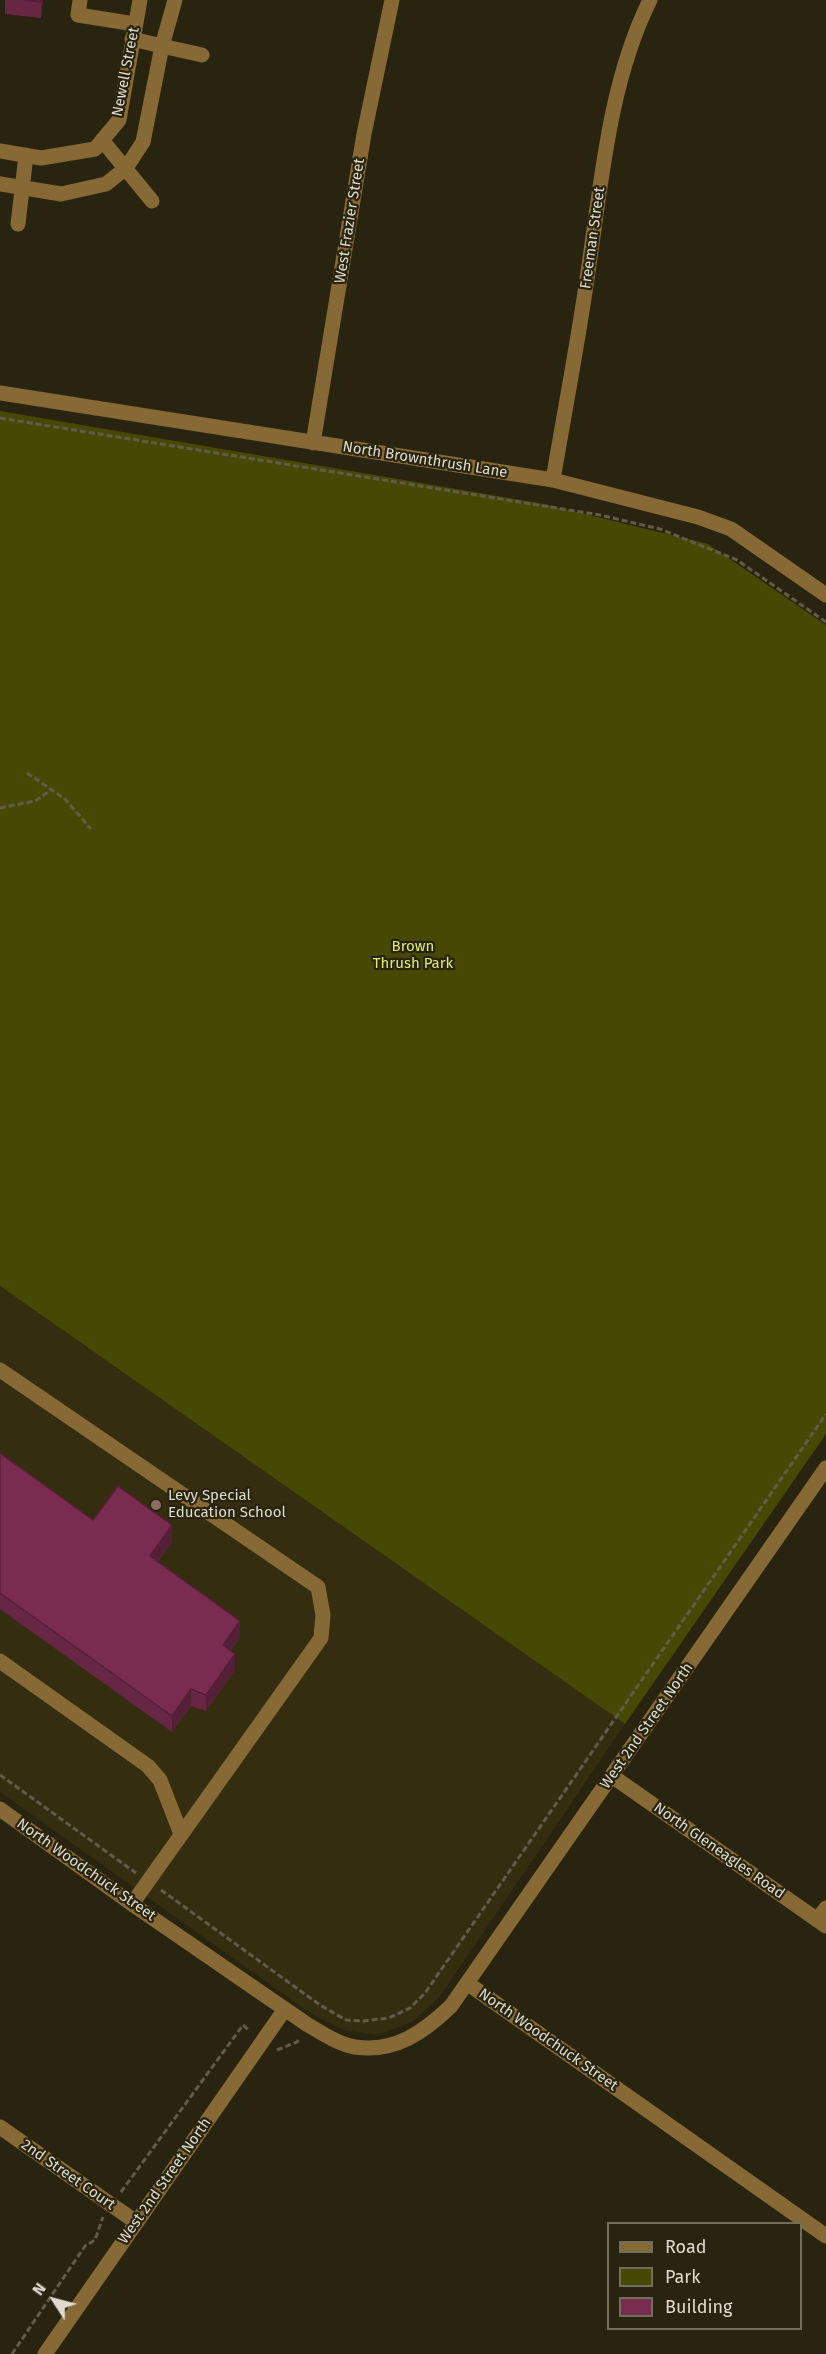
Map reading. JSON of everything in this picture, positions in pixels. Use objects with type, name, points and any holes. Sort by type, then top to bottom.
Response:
[{"type":"street","points":[[80,0],[78,15],[135,24]]},
{"type":"street","name":"Newell Street","points":[[0,151],[41,158],[95,148],[119,120],[140,0]]},
{"type":"street","points":[[0,184],[61,194],[106,184],[126,168],[143,142],[162,46],[175,0]]},
{"type":"street","name":"West Frazier Street","points":[[314,443],[364,134],[392,0]]},
{"type":"street","name":"Freeman Street","points":[[553,480],[585,296],[609,132],[634,35],[650,0]]},
{"type":"street","points":[[132,39],[202,55]]},
{"type":"street","points":[[102,140],[152,201]]},
{"type":"street","points":[[18,224],[26,155]]},
{"type":"street","name":"North Brownthrush Lane","points":[[0,393],[553,480],[698,517],[731,529],[826,595]]},
{"type":"street","points":[[0,1371],[318,1587],[323,1615],[321,1638],[132,1904]]},
{"type":"street","name":"West 2nd Street North","points":[[467,1983],[826,1468]]},
{"type":"street","points":[[0,1661],[148,1766],[160,1780],[181,1834]]},
{"type":"street","name":"North Gleneagles Road","points":[[612,1776],[823,1918]]},
{"type":"street","name":"North Woodchuck Street","points":[[0,1809],[132,1904],[308,2025],[336,2040],[355,2047],[380,2046],[404,2041],[429,2028],[451,2007],[467,1983],[826,2236]]},
{"type":"street","name":"West 2nd Street North","points":[[45,2354],[285,2008]]},
{"type":"street","name":"2nd Street Court","points":[[0,2127],[136,2223]]},
{"type":"path","points":[[0,418],[600,514],[650,527],[737,560],[826,622]]},
{"type":"path","points":[[27,773],[75,809],[91,829]]},
{"type":"path","points":[[0,808],[34,801],[52,790]]},
{"type":"path","points":[[0,1775],[320,2005],[346,2020],[389,2018],[410,2008],[425,1993],[826,1414]]},
{"type":"path","points":[[12,2354],[85,2246],[95,2240],[103,2217],[243,2025],[277,2050],[297,2042],[308,2025]]},
{"type":"shaded area","name":"Levy Special Education School","points":[[0,1286],[625,1724],[439,1998],[412,2022],[377,2035],[344,2030],[310,2013],[0,1792]]},
{"type":"green space","name":"Brown Thrush Park","points":[[0,411],[544,504],[708,544],[826,625],[826,1434],[625,1724],[0,1286]]},
{"type":"building","points":[[0,1453],[93,1520],[118,1486],[172,1525],[150,1556],[240,1621],[223,1645],[235,1654],[206,1695],[191,1689],[172,1716],[0,1593]]},
{"type":"place","name":"Levy Special Education School","points":[[156,1505]]}]
